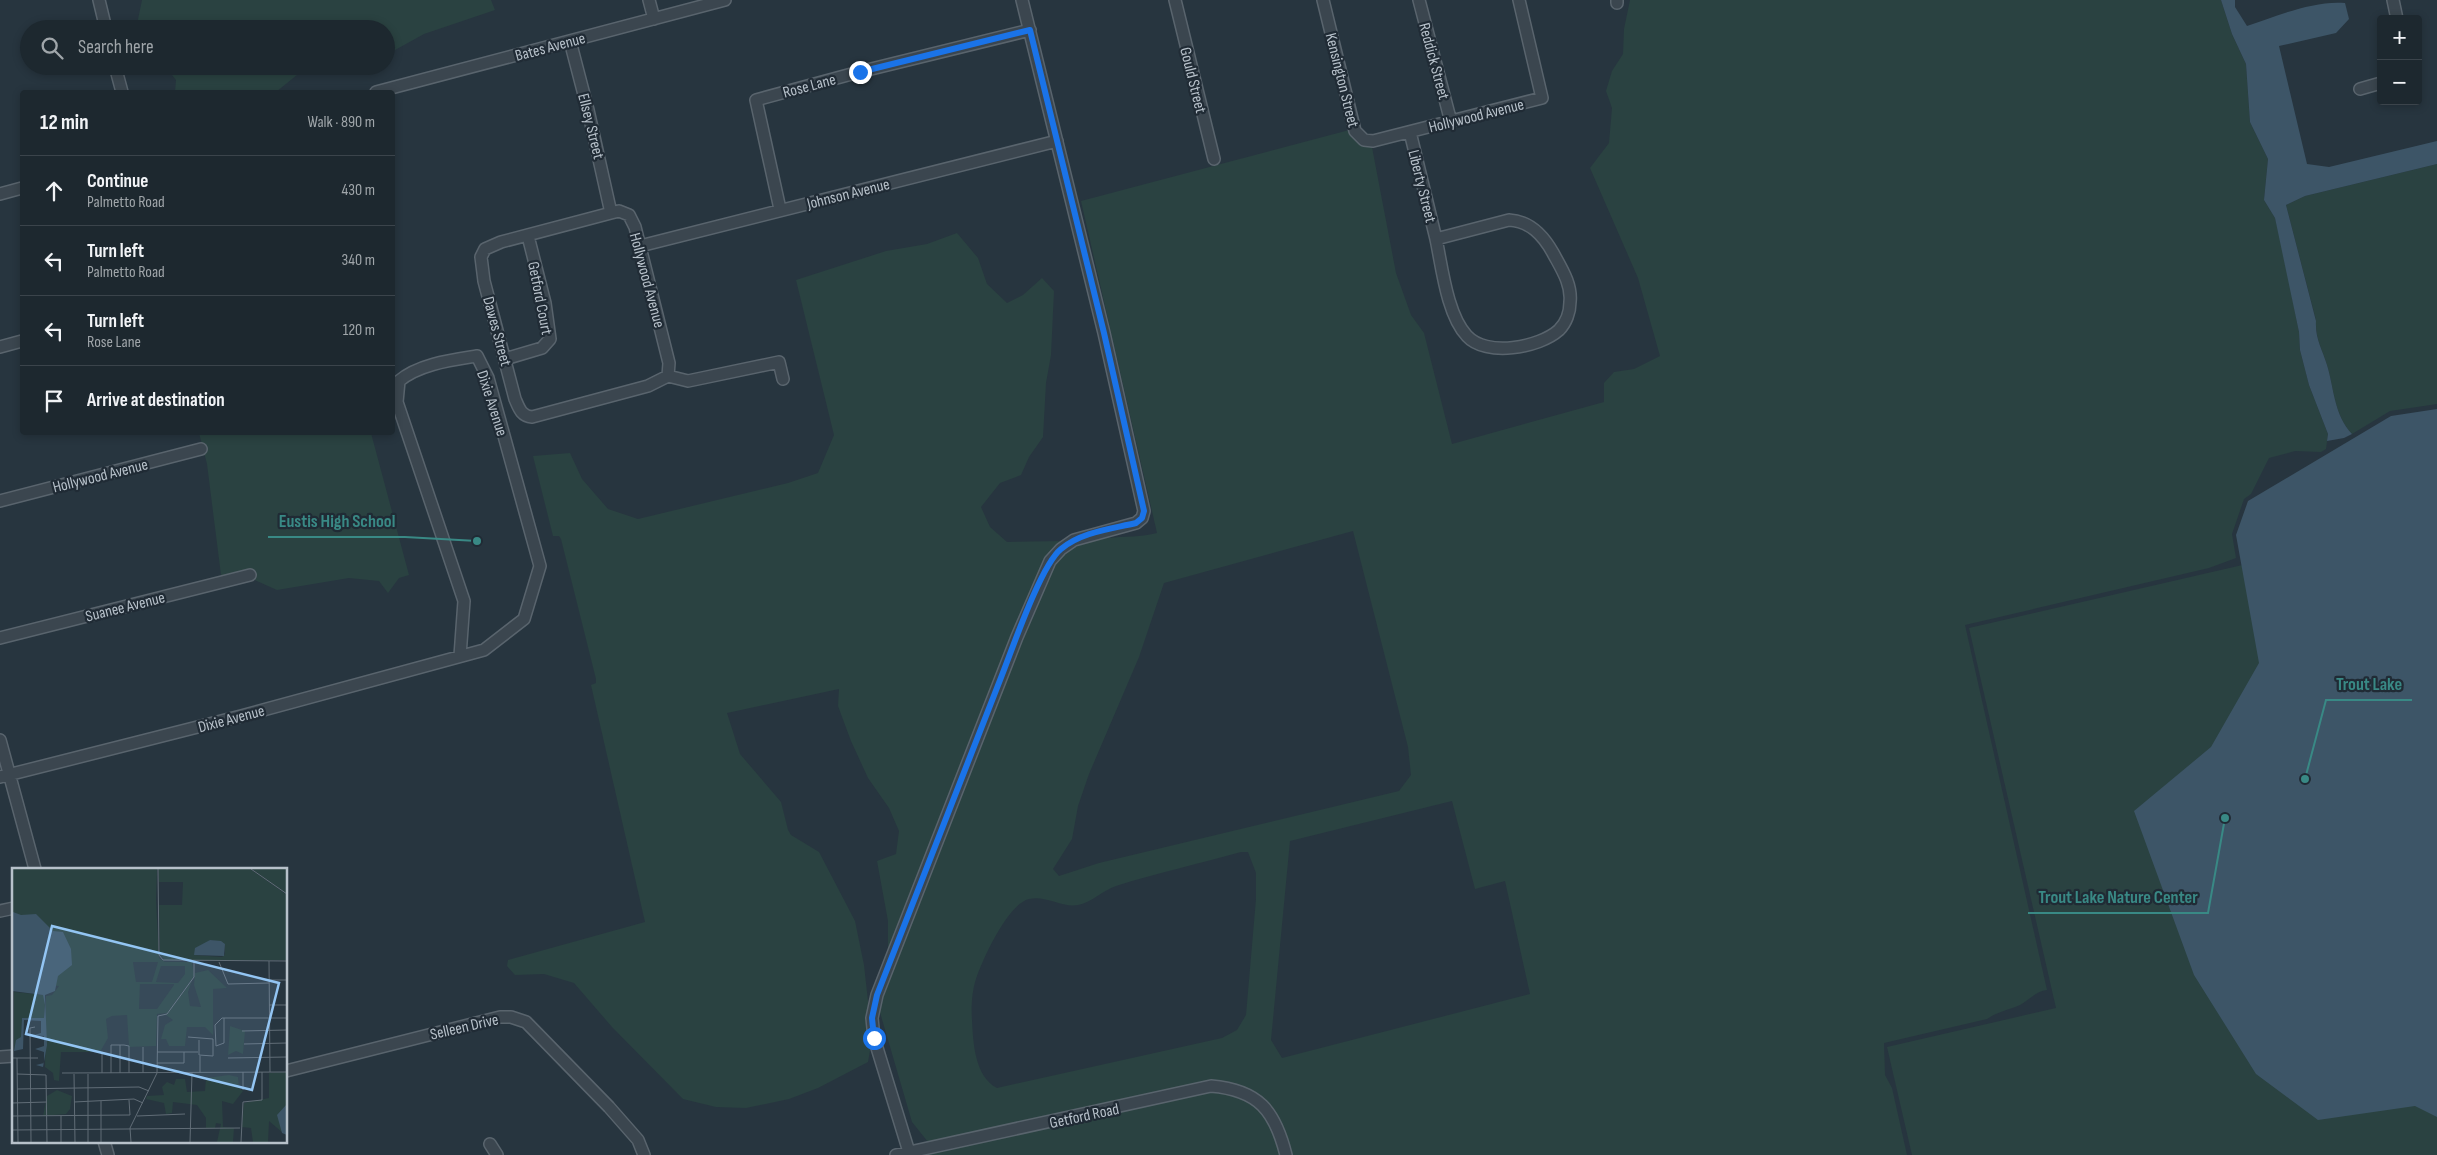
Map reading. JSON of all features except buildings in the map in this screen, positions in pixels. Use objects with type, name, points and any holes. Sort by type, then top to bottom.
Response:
[{"type":"street","points":[[99,0],[104,20]]},
{"type":"street","points":[[648,0],[654,19]]},
{"type":"street","name":"Bates Avenue","points":[[384,90],[725,0]]},
{"type":"street","points":[[910,1152],[874,1038],[872,1018],[877,995],[1017,637],[1050,561],[1061,549],[1074,540],[1087,534],[1136,523],[1142,518],[1144,511],[1109,352],[1022,0]]},
{"type":"street","name":"Gould Street","points":[[1175,0],[1214,159]]},
{"type":"street","name":"Kensington Street","points":[[1323,0],[1355,131],[1364,140],[1373,141],[1410,132]]},
{"type":"street","name":"Reddick Street","points":[[1419,0],[1451,122]]},
{"type":"street","name":"Hollywood Avenue","points":[[1410,132],[1542,98],[1519,0]]},
{"type":"street","points":[[2393,0],[2397,15]]},
{"type":"street","name":"Rose Lane","points":[[780,210],[756,100],[1030,30]]},
{"type":"street","name":"Ellsey Street","points":[[570,41],[588,110],[611,213]]},
{"type":"street","points":[[117,75],[121,90]]},
{"type":"street","points":[[2360,89],[2377,84]]},
{"type":"street","name":"Liberty Street","points":[[1410,132],[1454,316],[1460,327],[1475,343],[1495,349],[1521,345],[1552,334],[1565,322],[1570,302],[1568,283],[1551,249],[1531,226],[1509,220],[1436,239]]},
{"type":"street","name":"Johnson Avenue","points":[[640,246],[1057,141]]},
{"type":"street","points":[[0,194],[20,189]]},
{"type":"street","name":"Hollywood Avenue","points":[[611,213],[619,211],[629,215],[635,227],[669,363],[668,376]]},
{"type":"street","points":[[528,236],[611,213]]},
{"type":"street","name":"Dawes Street","points":[[528,236],[501,242],[485,249],[481,257],[484,281],[521,411],[526,416],[532,417],[648,386],[668,376]]},
{"type":"street","name":"Getford Court","points":[[505,359],[542,348],[550,340],[545,303],[528,236]]},
{"type":"street","points":[[0,347],[20,342]]},
{"type":"street","name":"Dixie Avenue","points":[[5,776],[241,716],[484,650],[524,619],[540,566],[488,378],[478,356],[452,360],[408,373],[399,381],[397,402],[464,601],[460,656]]},
{"type":"street","points":[[668,376],[688,381],[779,362],[783,379]]},
{"type":"street","name":"Hollywood Avenue","points":[[0,502],[200,449]]},
{"type":"street","name":"Suanee Avenue","points":[[0,638],[250,575]]},
{"type":"street","points":[[0,740],[5,776],[35,868]]},
{"type":"street","name":"Selleen Drive","points":[[288,1070],[500,1016],[511,1017],[526,1022],[589,1086],[638,1140],[644,1155]]},
{"type":"street","name":"Getford Road","points":[[896,1155],[1211,1086],[1232,1088],[1251,1095],[1267,1109],[1276,1121],[1286,1155]]},
{"type":"street","points":[[490,1144],[498,1155]]},
{"type":"green space","points":[[142,0],[491,0],[495,10],[424,34],[395,50],[395,20],[138,20]]},
{"type":"green space","points":[[1630,0],[2221,0],[2232,34],[2246,64],[2250,122],[2268,159],[2264,200],[2275,218],[2299,332],[2300,350],[2309,385],[2328,434],[2326,449],[2321,452],[2295,451],[2269,458],[2251,494],[2244,499],[2232,534],[2236,558],[2209,568],[1965,625],[2047,990],[2036,994],[2020,1005],[1987,1019],[1884,1043],[1885,1075],[1892,1088],[1907,1155],[1291,1155],[1281,1124],[1275,1112],[1266,1102],[1244,1088],[1229,1083],[1211,1081],[928,1142],[912,1122],[879,1009],[882,997],[1032,612],[1056,563],[1063,554],[1084,542],[1096,539],[1157,533],[1081,201],[1353,129],[1371,142],[1396,273],[1411,315],[1424,333],[1452,444],[1604,402],[1604,383],[1614,372],[1634,369],[1660,356],[1638,278],[1590,168],[1609,143],[1612,108],[1606,91],[1612,71],[1623,54],[1624,29]],"holes":[[[1353,531],[1408,747],[1411,775],[1399,791],[1099,863],[1059,876],[1053,869],[1072,839],[1078,806],[1089,774],[1139,657],[1164,583]],[[1452,801],[1475,889],[1505,881],[1530,994],[1282,1058],[1271,1040],[1290,841]],[[1241,852],[1248,852],[1256,873],[1256,899],[1246,1015],[1237,1030],[1222,1038],[997,1088],[990,1083],[984,1076],[977,1058],[973,1039],[972,1004],[976,979],[984,958],[1005,921],[1021,903],[1029,899],[1035,898],[1066,905],[1078,905],[1106,890],[1146,877]]]},
{"type":"green space","points":[[172,75],[297,75],[278,90],[175,90],[176,80]]},
{"type":"green space","points":[[2437,164],[2437,404],[2390,411],[2352,434],[2341,418],[2335,401],[2286,205],[2305,196]]},
{"type":"green space","points":[[957,233],[978,258],[987,284],[1007,303],[1023,295],[1042,278],[1054,291],[1051,355],[1046,383],[1043,437],[1029,457],[1021,475],[1000,483],[981,507],[990,527],[1007,542],[1063,541],[888,952],[888,921],[877,861],[896,854],[899,831],[889,808],[868,778],[851,741],[838,706],[839,689],[727,713],[740,754],[781,802],[791,835],[819,852],[855,921],[864,965],[871,1045],[868,1062],[818,1088],[789,1099],[746,1108],[716,1107],[683,1099],[612,1027],[574,983],[544,974],[515,975],[507,966],[508,960],[645,922],[591,685],[596,683],[596,679],[561,539],[559,536],[553,536],[533,456],[570,453],[582,479],[608,509],[638,519],[788,483],[818,473],[834,435],[796,280],[886,251],[927,244]]},
{"type":"green space","points":[[200,435],[372,435],[409,575],[399,578],[388,593],[379,581],[349,578],[277,590],[248,577],[221,575],[207,464]]},
{"type":"green space","points":[[2437,520],[2437,1155],[1912,1155],[1887,1047],[2056,1008],[1969,628]]},
{"type":"green space","points":[[1212,1092],[1241,1097],[1260,1109],[1266,1117],[1281,1155],[920,1155]]},
{"type":"water","points":[[2221,0],[2235,0],[2235,7],[2247,26],[2308,6],[2345,3],[2349,19],[2336,33],[2279,46],[2307,164],[2329,167],[2437,141],[2437,164],[2305,196],[2286,205],[2335,401],[2341,418],[2352,434],[2344,438],[2327,441],[2328,434],[2309,385],[2300,350],[2299,332],[2275,218],[2264,200],[2268,159],[2250,122],[2246,64],[2232,34]]},
{"type":"water","points":[[2437,409],[2437,1117],[2415,1106],[2318,1120],[2256,1074],[2194,975],[2134,811],[2211,747],[2259,663],[2236,535],[2248,501],[2391,416]]},
{"type":"place","name":"Eustis High School","points":[[477,541]]},
{"type":"place","name":"Trout Lake","points":[[2305,779]]},
{"type":"place","name":"Trout Lake Nature Center","points":[[2225,818]]},
{"type":"route","points":[[860,72],[1030,30],[1104,333],[1142,494],[1144,511],[1142,518],[1136,523],[1087,534],[1074,540],[1061,549],[1050,561],[1017,637],[877,995],[872,1018],[874,1038]]}]
